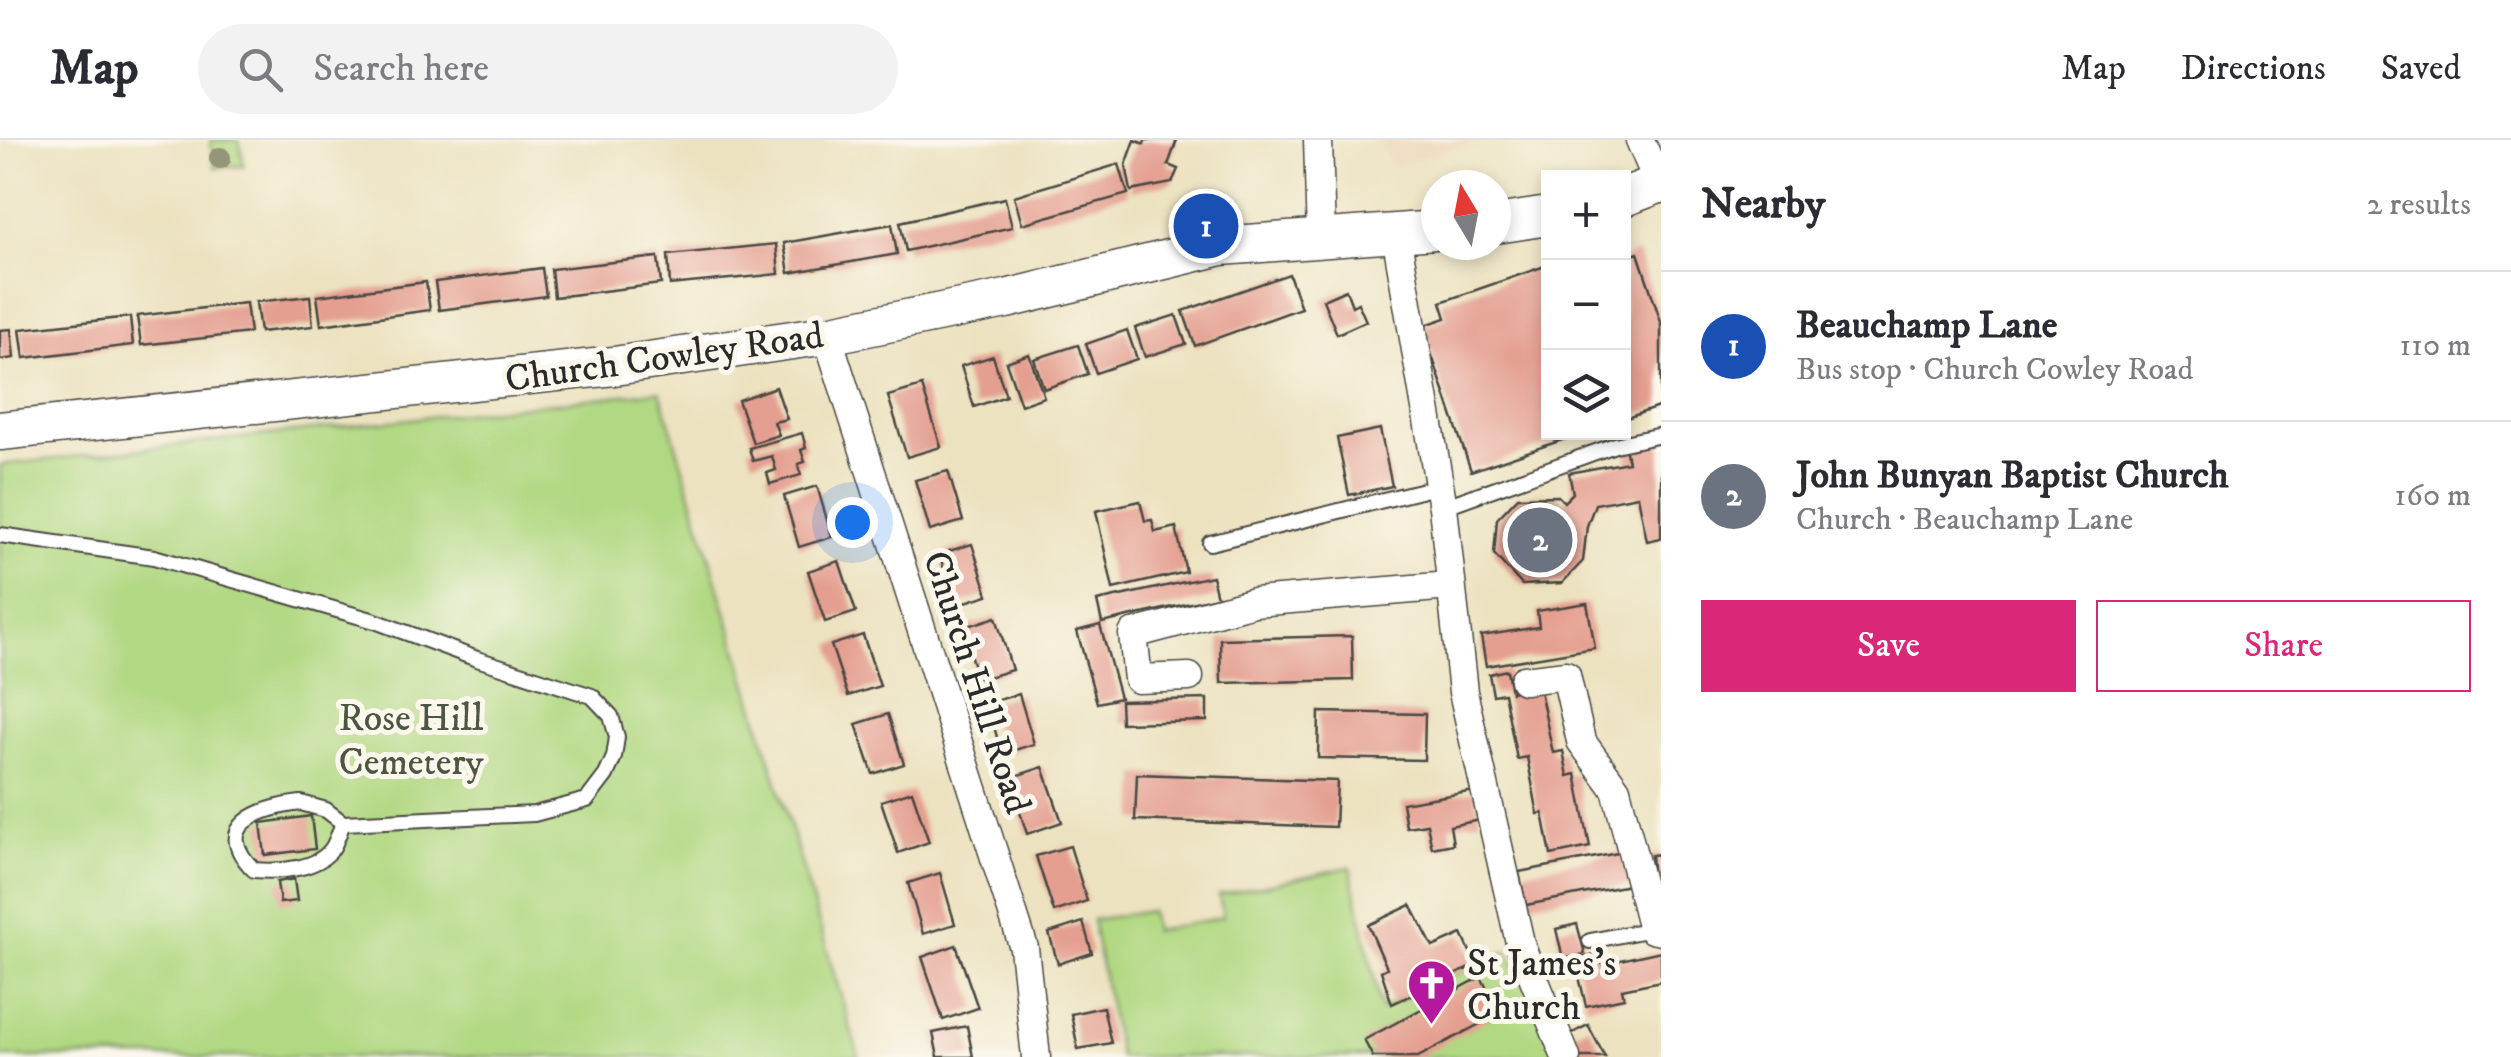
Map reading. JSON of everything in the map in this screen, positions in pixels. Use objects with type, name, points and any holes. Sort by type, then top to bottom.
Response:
[{"type":"main road","points":[[1511,222],[1541,217]]},
{"type":"main road","name":"Church Cowley Road","points":[[0,431],[614,366],[827,335],[1006,299],[1221,246],[1421,232]]},
{"type":"street","points":[[1318,140],[1321,236]]},
{"type":"street","points":[[1640,140],[1651,188]]},
{"type":"street","points":[[1396,234],[1442,496],[1463,692],[1521,947],[1566,1057]]},
{"type":"street","name":"Church Hill Road","points":[[827,335],[1024,948],[1036,1057]]},
{"type":"street","points":[[1189,677],[1138,679],[1133,634],[1254,602],[1450,586]]},
{"type":"street","points":[[1524,680],[1566,675],[1581,742],[1616,789],[1656,930]]},
{"type":"lane","points":[[1210,543],[1442,496],[1661,435]]},
{"type":"lane","points":[[0,536],[154,557],[358,616],[592,696],[612,716],[614,756],[587,800],[534,814],[343,823],[326,810],[301,803],[273,806],[251,816],[239,830],[236,844],[240,856],[254,870],[292,868],[316,862],[332,850],[343,823]]},
{"type":"lane","points":[[1590,941],[1656,930]]},
{"type":"shaded area","points":[[1381,140],[1484,140],[1391,166]]},
{"type":"green space","points":[[210,140],[239,140],[244,166],[215,168]]},
{"type":"green space","name":"Rose Hill Cemetery","points":[[660,391],[859,1057],[0,1057],[0,465]]},
{"type":"green space","points":[[1350,867],[1381,1009],[1507,951],[1533,996],[1557,1057],[1119,1057],[1092,920],[1150,911],[1154,931],[1223,917],[1219,895]]},
{"type":"building","points":[[1135,140],[1144,144],[1145,140],[1177,140],[1168,165],[1178,169],[1172,183],[1131,191],[1126,165]]},
{"type":"building","points":[[1119,164],[1128,194],[1022,224],[1014,196]]},
{"type":"building","points":[[1005,198],[1012,227],[906,251],[900,222]]},
{"type":"building","points":[[892,224],[897,254],[789,273],[784,243]]},
{"type":"building","points":[[776,244],[779,274],[670,285],[668,255]]},
{"type":"building","points":[[1638,253],[1661,322],[1661,406],[1631,417],[1631,260],[1631,256]]},
{"type":"building","points":[[658,257],[661,284],[554,297],[551,269]]},
{"type":"building","points":[[1541,267],[1541,440],[1562,440],[1471,471],[1422,326],[1446,318],[1441,302]]},
{"type":"building","points":[[542,268],[546,296],[439,310],[435,282]]},
{"type":"building","points":[[1289,274],[1301,308],[1195,346],[1183,311]]},
{"type":"building","points":[[426,282],[430,310],[321,325],[317,296]]},
{"type":"building","points":[[1346,290],[1352,306],[1358,303],[1366,321],[1337,334],[1323,300]]},
{"type":"building","points":[[310,296],[313,326],[260,332],[256,302]]},
{"type":"building","points":[[246,303],[250,333],[141,345],[137,316]]},
{"type":"building","points":[[1176,315],[1186,344],[1145,357],[1135,328]]},
{"type":"building","points":[[130,317],[133,345],[24,358],[20,329]]},
{"type":"building","points":[[11,329],[14,358],[0,360],[0,330]]},
{"type":"building","points":[[1127,330],[1137,359],[1096,373],[1086,344]]},
{"type":"building","points":[[1078,345],[1088,374],[1044,389],[1034,359]]},
{"type":"building","points":[[1029,354],[1044,397],[1021,405],[1006,362]]},
{"type":"building","points":[[993,356],[1006,396],[974,407],[961,366]]},
{"type":"building","points":[[922,386],[941,447],[907,457],[888,396]]},
{"type":"building","points":[[776,387],[787,419],[774,422],[779,435],[753,443],[738,400]]},
{"type":"building","points":[[1380,429],[1392,486],[1349,495],[1337,438]]},
{"type":"building","points":[[802,433],[806,448],[801,450],[805,462],[798,464],[801,475],[770,484],[767,473],[776,470],[772,456],[753,461],[749,448]]},
{"type":"building","points":[[1661,441],[1661,538],[1647,541],[1638,496],[1595,504],[1587,526],[1583,561],[1562,583],[1522,585],[1494,554],[1497,519],[1518,497],[1558,496],[1564,502],[1573,493],[1569,473],[1628,462],[1625,447]]},
{"type":"building","points":[[948,471],[963,521],[930,531],[915,480]]},
{"type":"building","points":[[817,486],[832,537],[799,547],[784,496]]},
{"type":"building","points":[[1140,501],[1145,521],[1152,520],[1155,532],[1176,527],[1186,572],[1113,589],[1096,511]]},
{"type":"building","points":[[972,544],[988,595],[956,605],[939,554]]},
{"type":"building","points":[[839,561],[856,612],[825,622],[808,571]]},
{"type":"building","points":[[1212,576],[1217,597],[1102,623],[1097,601]]},
{"type":"building","points":[[1587,603],[1595,648],[1486,666],[1481,636],[1539,627],[1537,611]]},
{"type":"building","points":[[996,617],[1012,670],[978,680],[962,628]]},
{"type":"building","points":[[1100,625],[1120,698],[1097,703],[1077,631]]},
{"type":"building","points":[[863,635],[880,686],[848,696],[831,645]]},
{"type":"building","points":[[1352,636],[1353,680],[1221,683],[1220,639]]},
{"type":"building","points":[[1507,670],[1511,692],[1539,686],[1553,753],[1563,751],[1568,776],[1576,774],[1590,847],[1551,855],[1527,757],[1517,759],[1504,693],[1493,695],[1489,674]]},
{"type":"building","points":[[1019,694],[1034,744],[1002,754],[987,703]]},
{"type":"building","points":[[1207,699],[1207,721],[1121,723],[1120,701]]},
{"type":"building","points":[[1319,712],[1425,714],[1424,760],[1318,758]]},
{"type":"building","points":[[888,714],[904,764],[873,774],[856,724]]},
{"type":"building","points":[[1043,767],[1062,822],[1027,834],[1009,778]]},
{"type":"building","points":[[1137,774],[1337,781],[1335,827],[1135,820]]},
{"type":"building","points":[[912,791],[929,842],[898,853],[881,801]]},
{"type":"building","points":[[1475,791],[1480,820],[1450,826],[1453,844],[1432,848],[1427,824],[1406,827],[1402,803]]},
{"type":"building","points":[[311,816],[315,849],[265,855],[261,823]]},
{"type":"building","points":[[1070,846],[1087,901],[1054,912],[1036,856]]},
{"type":"building","points":[[1628,851],[1634,884],[1526,905],[1519,872]]},
{"type":"building","points":[[1661,854],[1661,894],[1654,894],[1651,855]]},
{"type":"building","points":[[940,873],[955,924],[923,934],[908,883]]},
{"type":"building","points":[[294,879],[297,901],[280,903],[277,882]]},
{"type":"building","points":[[1411,905],[1433,947],[1462,934],[1476,965],[1392,1004],[1381,971],[1387,968],[1368,925]]},
{"type":"building","points":[[1083,922],[1092,953],[1058,964],[1049,933]]},
{"type":"building","points":[[1577,924],[1585,954],[1563,959],[1556,929]]},
{"type":"building","points":[[956,945],[978,1008],[943,1020],[922,957]]},
{"type":"building","points":[[1661,951],[1661,981],[1622,989],[1624,998],[1586,1006],[1575,960],[1599,954],[1602,964]]},
{"type":"building","name":"St James's Church","points":[[1481,977],[1500,1013],[1418,1057],[1373,1057],[1364,1040]]},
{"type":"building","points":[[1103,1007],[1111,1043],[1078,1049],[1071,1014]]},
{"type":"building","points":[[1588,1025],[1605,1057],[1579,1057],[1567,1036]]},
{"type":"building","points":[[967,1026],[973,1057],[938,1057],[933,1033]]},
{"type":"place","name":"Beauchamp Lane","points":[[1206,226]]},
{"type":"place","name":"John Bunyan Baptist Church","points":[[1540,540]]},
{"type":"place","name":"St James's Church","points":[[1432,1026]]}]
